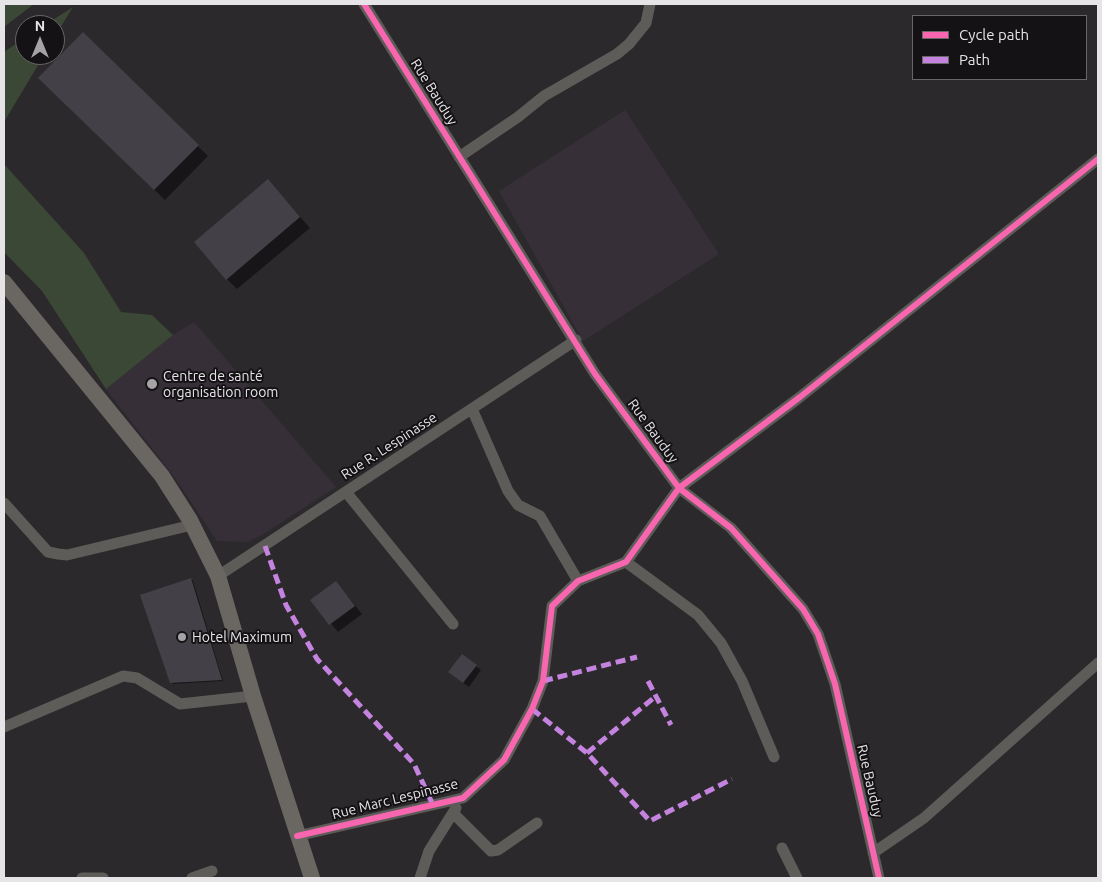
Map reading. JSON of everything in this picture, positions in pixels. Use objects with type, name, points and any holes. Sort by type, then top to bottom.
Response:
[{"type":"main road","points":[[4,282],[162,476],[192,525],[218,576],[253,696],[312,878]]},
{"type":"street","name":"Rue Bauduy","points":[[364,4],[596,374],[679,488],[731,528],[802,609],[818,634],[835,684],[879,878]]},
{"type":"street","points":[[459,157],[518,117],[544,96],[617,54],[629,44],[646,23],[650,4]]},
{"type":"street","points":[[774,756],[742,681],[721,643],[698,615],[626,562],[679,488],[808,391],[1098,159]]},
{"type":"street","name":"Rue R. Lespinasse","points":[[218,576],[576,340]]},
{"type":"street","points":[[472,409],[508,491],[518,505],[540,516],[578,581]]},
{"type":"street","points":[[346,492],[453,624]]},
{"type":"street","points":[[4,503],[48,552],[58,554],[67,555],[192,525]]},
{"type":"street","name":"Rue Marc Lespinasse","points":[[297,836],[463,798],[504,760],[532,709],[543,681],[552,606],[578,581],[626,562]]},
{"type":"street","points":[[872,853],[924,818],[1098,663]]},
{"type":"street","points":[[4,728],[123,676],[137,678],[180,704],[253,696]]},
{"type":"street","points":[[420,878],[429,851],[463,798]]},
{"type":"street","points":[[453,813],[491,851],[498,850],[538,823]]},
{"type":"street","points":[[782,848],[797,878]]},
{"type":"street","points":[[192,878],[212,871]]},
{"type":"street","points":[[82,878],[104,878]]},
{"type":"shaded area","points":[[625,110],[719,254],[583,341],[499,191]]},
{"type":"shaded area","points":[[194,322],[336,487],[262,535],[247,542],[217,541],[175,478],[106,389],[173,335]]},
{"type":"green space","points":[[4,4],[34,4],[20,15],[15,15],[15,19],[4,27]]},
{"type":"green space","points":[[73,7],[65,20],[65,15],[61,15]]},
{"type":"green space","points":[[15,45],[15,65],[38,65],[4,122],[4,52]]},
{"type":"green space","points":[[4,164],[84,253],[121,312],[152,315],[173,335],[106,389],[42,291],[4,252]]},
{"type":"building","points":[[83,32],[199,145],[154,190],[38,78],[51,65],[65,65],[65,50]]},
{"type":"building","points":[[268,179],[300,217],[226,280],[194,242]]},
{"type":"building","name":"Hotel Maximum","points":[[191,578],[222,680],[170,683],[140,595]]},
{"type":"building","points":[[336,581],[355,606],[329,625],[310,600]]},
{"type":"building","points":[[462,654],[477,665],[463,683],[448,672]]},
{"type":"marked path","points":[[265,546],[286,605],[317,659],[414,764],[433,805]]},
{"type":"marked path","points":[[543,681],[637,657]]},
{"type":"marked path","points":[[648,681],[671,725]]},
{"type":"marked path","points":[[587,753],[656,696]]},
{"type":"marked path","points":[[532,709],[587,753],[650,821],[732,779]]},
{"type":"cycle path","points":[[364,4],[595,374],[679,488],[731,528],[803,609],[818,634],[835,684],[879,878]]},
{"type":"cycle path","points":[[297,836],[463,798],[504,760],[532,709],[543,681],[552,606],[578,581],[626,562],[679,488],[800,397],[1098,159]]},
{"type":"place","name":"Centre de santé organisation room","points":[[152,384]]},
{"type":"place","name":"Hotel Maximum","points":[[182,637]]}]
